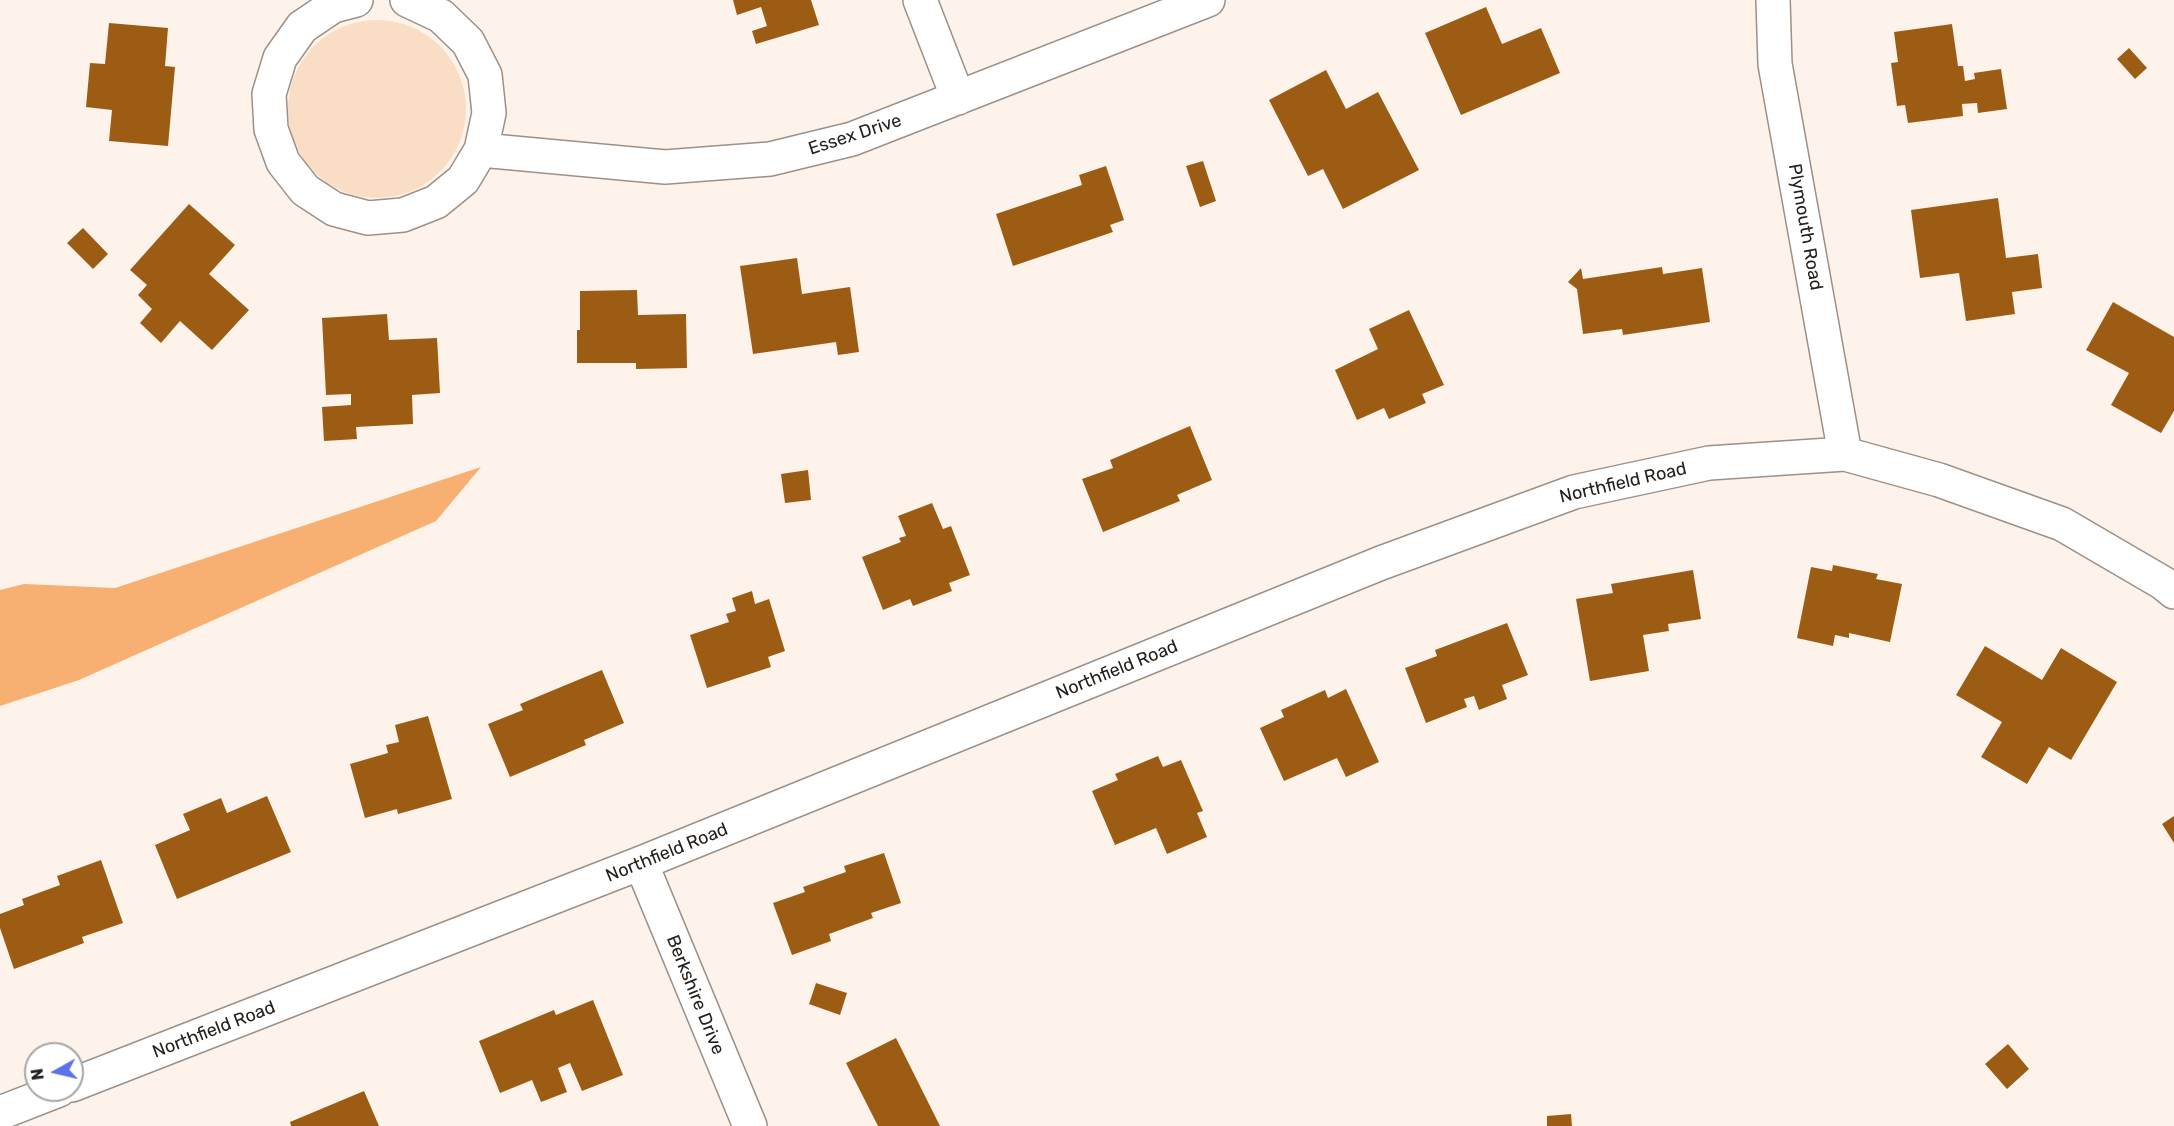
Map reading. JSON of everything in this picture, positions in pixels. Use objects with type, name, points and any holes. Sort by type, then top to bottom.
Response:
[{"type":"street","points":[[356,0],[333,6],[302,27],[280,58],[269,94],[271,129],[283,162],[305,190],[334,209],[368,218],[403,215],[436,202],[463,180],[481,150],[489,113],[485,75],[468,42],[441,16],[407,0]]},
{"type":"street","points":[[920,0],[958,98]]},
{"type":"street","name":"Essex Drive","points":[[481,150],[665,167],[770,159],[852,139],[1208,0]]},
{"type":"street","name":"Plymouth Road","points":[[1773,0],[1775,64],[1845,454]]},
{"type":"street","name":"Northfield Road","points":[[84,1080],[641,863],[1370,568],[1574,492],[1709,463],[1845,454],[1939,480],[2062,524],[2163,583],[2174,592]]},
{"type":"street","name":"Berkshire Drive","points":[[641,863],[750,1126]]},
{"type":"street","points":[[0,1113],[28,1102]]},
{"type":"shaded area","points":[[377,20],[411,27],[440,46],[459,75],[466,109],[459,143],[440,172],[411,191],[377,198],[343,191],[314,172],[295,143],[288,109],[295,75],[314,46],[343,27]]},
{"type":"shaded area","points":[[481,467],[436,521],[79,680],[0,706],[0,590],[24,584],[115,588]]},
{"type":"building","points":[[733,0],[811,0],[819,25],[756,44],[752,31],[767,26],[761,7],[737,15]]},
{"type":"building","points":[[1486,7],[1502,44],[1541,28],[1560,73],[1461,115],[1425,33]]},
{"type":"building","points":[[109,23],[168,28],[165,66],[175,67],[168,146],[109,141],[112,110],[86,107],[90,63],[105,64]]},
{"type":"building","points":[[1952,24],[1958,66],[1963,66],[1965,81],[1975,79],[1974,73],[2001,69],[2007,109],[1978,113],[1977,103],[1962,104],[1963,116],[1908,123],[1905,105],[1897,106],[1891,63],[1898,62],[1894,32]]},
{"type":"building","points":[[2129,48],[2147,68],[2135,79],[2117,59]]},
{"type":"building","points":[[1326,70],[1346,109],[1378,92],[1419,170],[1343,209],[1323,169],[1308,176],[1269,100]]},
{"type":"building","points":[[1203,161],[1216,201],[1200,207],[1186,166]]},
{"type":"building","points":[[1106,166],[1124,220],[1110,225],[1113,232],[1013,266],[996,214],[1082,185],[1079,175]]},
{"type":"building","points":[[1998,198],[2006,258],[2038,254],[2042,288],[2012,292],[2015,314],[1966,321],[1959,273],[1920,278],[1911,210]]},
{"type":"building","points":[[189,204],[235,245],[209,274],[249,310],[212,350],[180,321],[161,343],[140,323],[152,309],[138,295],[147,285],[130,270]]},
{"type":"building","points":[[83,228],[108,254],[93,269],[67,243]]},
{"type":"building","points":[[797,258],[802,294],[850,287],[859,352],[838,355],[836,342],[753,354],[740,266]]},
{"type":"building","points":[[1662,267],[1663,274],[1702,268],[1710,322],[1623,335],[1622,329],[1583,334],[1577,289],[1568,282],[1581,268],[1583,279]]},
{"type":"building","points":[[637,290],[638,315],[686,314],[687,368],[636,369],[636,363],[577,363],[580,291]]},
{"type":"building","points":[[2113,302],[2174,337],[2174,411],[2161,433],[2111,405],[2129,373],[2086,350]]},
{"type":"building","points":[[1409,310],[1444,385],[1422,394],[1426,403],[1389,419],[1384,408],[1357,420],[1335,370],[1378,349],[1369,329]]},
{"type":"building","points":[[387,314],[389,340],[437,338],[440,393],[412,395],[413,424],[356,427],[357,439],[324,441],[322,407],[351,405],[351,394],[326,395],[322,318]]},
{"type":"building","points":[[1190,426],[1212,480],[1177,495],[1180,501],[1103,532],[1082,479],[1113,468],[1110,460]]},
{"type":"building","points":[[808,470],[811,500],[785,503],[781,474]]},
{"type":"building","points":[[932,503],[943,529],[951,526],[970,575],[949,583],[952,591],[913,606],[910,599],[883,610],[862,557],[901,542],[899,538],[906,536],[898,516]]},
{"type":"building","points":[[1833,565],[1878,574],[1876,579],[1902,584],[1890,642],[1849,633],[1849,638],[1835,635],[1833,646],[1797,638],[1811,567],[1832,571]]},
{"type":"building","points":[[1693,570],[1701,619],[1668,624],[1669,631],[1643,635],[1649,671],[1590,681],[1576,599],[1613,593],[1611,584]]},
{"type":"building","points":[[752,591],[755,604],[769,599],[785,651],[768,657],[771,667],[707,688],[690,635],[729,622],[726,614],[736,611],[732,598]]},
{"type":"building","points":[[1507,623],[1528,675],[1502,685],[1507,699],[1479,710],[1474,696],[1464,699],[1467,707],[1426,723],[1405,668],[1437,656],[1435,650]]},
{"type":"building","points":[[1985,646],[2042,680],[2061,648],[2117,682],[2071,760],[2049,747],[2027,784],[1981,757],[2002,722],[1956,695]]},
{"type":"building","points":[[602,670],[624,723],[584,740],[586,745],[510,777],[488,724],[523,710],[520,704]]},
{"type":"building","points":[[1346,689],[1379,762],[1346,777],[1337,758],[1284,781],[1260,728],[1284,717],[1281,710],[1325,690],[1328,698]]},
{"type":"building","points":[[428,716],[452,799],[398,814],[397,809],[365,818],[350,764],[388,753],[386,745],[399,742],[395,725]]},
{"type":"building","points":[[1158,756],[1163,767],[1181,760],[1203,811],[1197,813],[1207,837],[1167,854],[1156,828],[1115,845],[1092,791],[1118,780],[1115,774]]},
{"type":"building","points":[[267,796],[291,852],[177,899],[155,845],[190,830],[183,814],[221,798],[227,813]]},
{"type":"building","points":[[2174,816],[2174,843],[2162,824]]},
{"type":"building","points":[[884,853],[901,903],[871,913],[873,918],[829,934],[831,941],[792,955],[773,903],[805,892],[803,887],[846,872],[844,866]]},
{"type":"building","points":[[101,860],[123,923],[82,937],[84,943],[14,969],[0,928],[0,914],[24,905],[22,899],[60,885],[57,876]]},
{"type":"building","points":[[816,983],[847,993],[840,1015],[809,1004]]},
{"type":"building","points":[[593,1000],[623,1075],[582,1091],[570,1063],[558,1068],[567,1092],[541,1102],[532,1080],[500,1093],[479,1041],[554,1010],[556,1015]]},
{"type":"building","points":[[896,1038],[940,1126],[878,1126],[846,1063]]},
{"type":"building","points":[[2008,1044],[2029,1069],[2007,1089],[1985,1064]]},
{"type":"building","points":[[364,1091],[379,1126],[291,1126],[290,1122]]},
{"type":"building","points":[[1571,1114],[1572,1126],[1547,1126],[1547,1116]]}]
